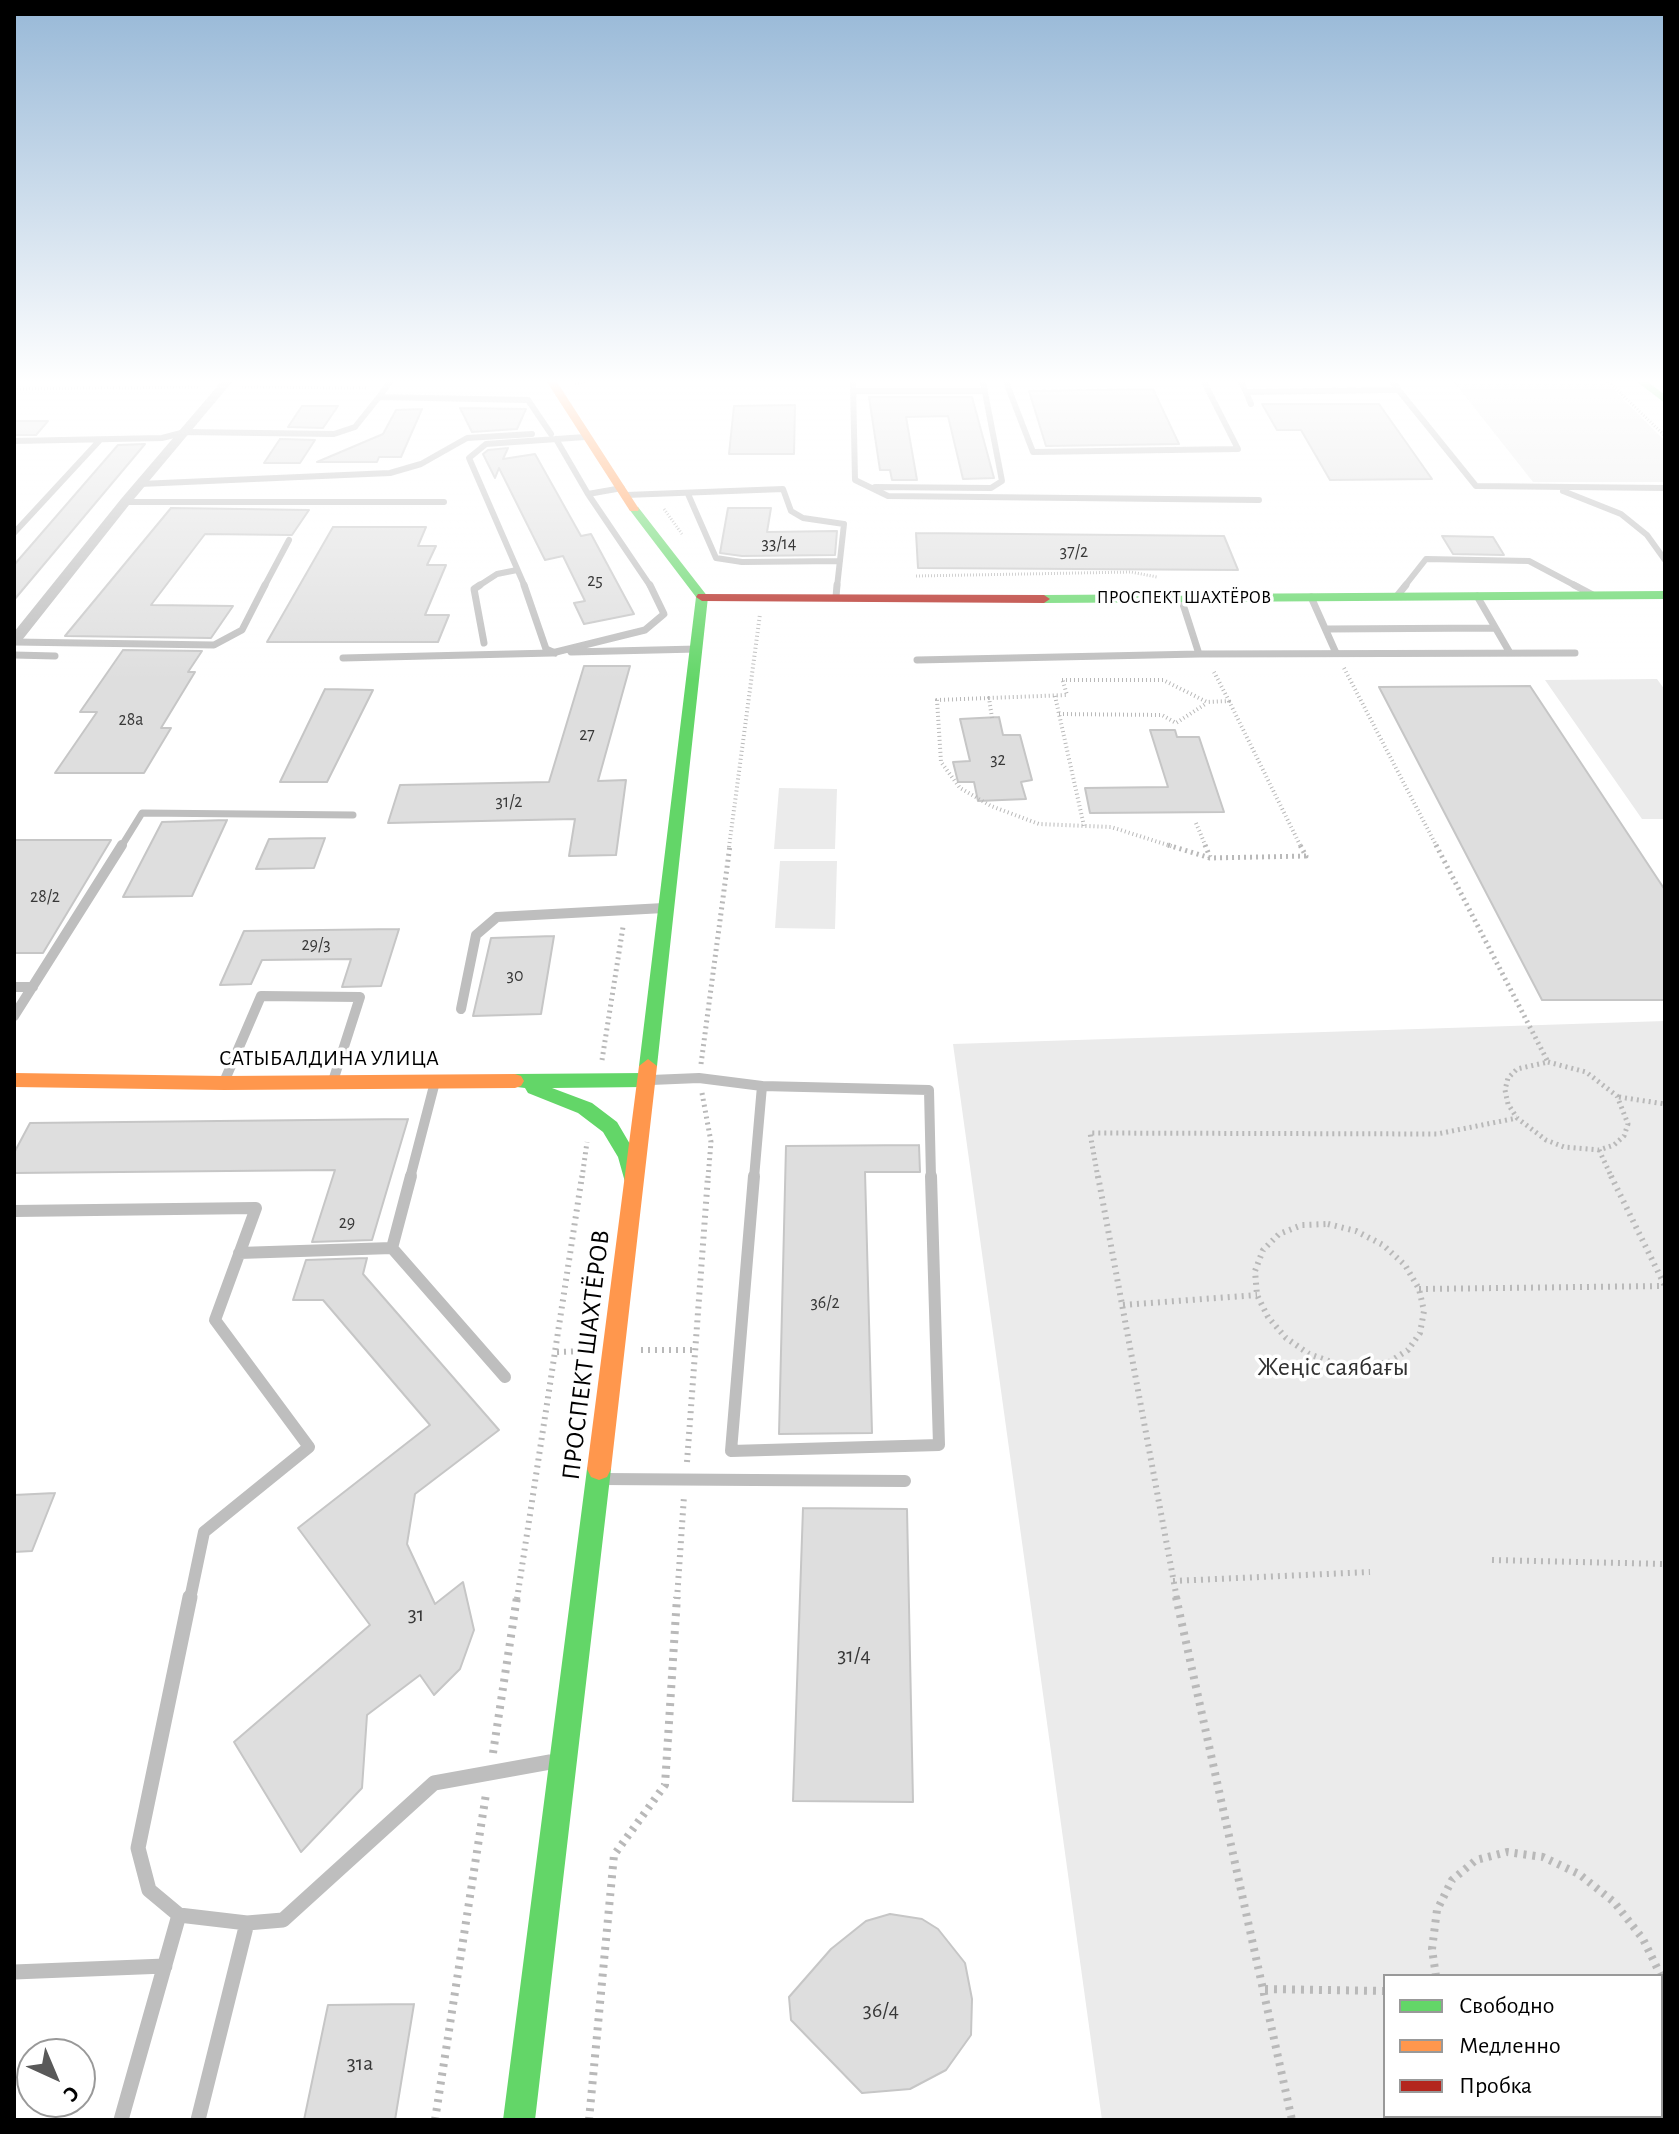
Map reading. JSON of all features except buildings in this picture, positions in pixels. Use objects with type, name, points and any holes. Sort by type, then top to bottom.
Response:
[{"type":"main road","points":[[617,482],[653,536],[702,597]]},
{"type":"main road","name":"ПРОСПЕКТ ШАХТЁРОВ","points":[[519,2120],[702,597],[1665,595]]},
{"type":"main road","name":"САТЫБАЛДИНА УЛИЦА","points":[[14,1080],[332,1083],[645,1080]]},
{"type":"main road","points":[[505,1081],[550,1092],[593,1114],[610,1127],[627,1156],[633,1180]]},
{"type":"street","points":[[14,642],[142,482]]},
{"type":"lane","points":[[14,533],[62,482]]},
{"type":"lane","points":[[140,484],[195,482]]},
{"type":"lane","points":[[479,482],[546,649],[552,653],[645,630],[664,614],[649,583],[581,482]]},
{"type":"lane","points":[[858,482],[888,496],[1259,500]]},
{"type":"lane","points":[[870,487],[991,488],[1001,482]]},
{"type":"lane","points":[[1469,482],[1484,489],[1665,488]]},
{"type":"lane","points":[[588,494],[688,494],[783,489],[791,511],[803,518],[844,524],[836,597]]},
{"type":"lane","points":[[1553,489],[1599,503],[1621,514],[1647,535],[1665,560]]},
{"type":"lane","points":[[688,494],[716,558],[742,562],[840,561]]},
{"type":"lane","points":[[125,502],[444,502]]},
{"type":"lane","points":[[14,642],[214,645],[228,640],[242,630],[289,540]]},
{"type":"lane","points":[[1397,596],[1426,559],[1529,561],[1595,596]]},
{"type":"lane","points":[[484,643],[474,589],[497,574],[517,570]]},
{"type":"lane","points":[[1477,596],[1510,653]]},
{"type":"lane","points":[[1311,597],[1336,653]]},
{"type":"lane","points":[[1181,598],[1199,654]]},
{"type":"lane","points":[[1327,629],[1494,628]]},
{"type":"lane","points":[[343,658],[697,649]]},
{"type":"lane","points":[[917,660],[1199,654],[1575,653]]},
{"type":"lane","points":[[14,655],[55,656]]},
{"type":"lane","points":[[1056,657],[1059,669]]},
{"type":"lane","points":[[14,1016],[142,813],[353,815]]},
{"type":"lane","points":[[461,1009],[476,935],[497,917],[666,907]]},
{"type":"lane","points":[[14,987],[33,987]]},
{"type":"lane","points":[[224,1083],[261,996],[360,997],[332,1083]]},
{"type":"lane","points":[[645,1080],[699,1078],[762,1086],[929,1090],[939,1445],[731,1451],[762,1086]]},
{"type":"lane","points":[[392,1248],[435,1082]]},
{"type":"lane","points":[[14,1211],[256,1208],[215,1320],[309,1447],[204,1532],[138,1848],[149,1890],[179,1915],[247,1923],[283,1920],[434,1783],[564,1760]]},
{"type":"lane","points":[[239,1253],[392,1248]]},
{"type":"lane","points":[[392,1248],[505,1377]]},
{"type":"lane","points":[[597,1479],[905,1481]]},
{"type":"lane","points":[[121,2120],[179,1915]]},
{"type":"lane","points":[[198,2120],[247,1923]]},
{"type":"lane","points":[[14,1972],[165,1966]]},
{"type":"path","points":[[653,493],[689,544]]},
{"type":"path","points":[[916,576],[1131,572],[1162,578]]},
{"type":"path","points":[[589,2120],[614,1855],[665,1785],[711,1142],[699,1078],[762,597]]},
{"type":"path","points":[[1336,653],[1548,1062]]},
{"type":"path","points":[[1059,669],[1067,695],[937,700],[941,762],[960,788],[991,806],[1039,824],[1111,827],[1210,858],[1306,856],[1214,672]]},
{"type":"path","points":[[1062,680],[1163,680],[1207,702],[1229,701]]},
{"type":"path","points":[[1055,696],[1084,826]]},
{"type":"path","points":[[989,698],[992,718]]},
{"type":"path","points":[[1059,714],[1162,715],[1176,723],[1207,702]]},
{"type":"path","points":[[1196,823],[1210,858]]},
{"type":"path","points":[[601,1069],[626,911]]},
{"type":"path","points":[[1548,1062],[1586,1072],[1617,1096],[1628,1124],[1624,1136],[1614,1145],[1582,1151],[1555,1144],[1530,1130],[1508,1104],[1505,1090],[1508,1078],[1517,1069],[1548,1062]]},
{"type":"path","points":[[1617,1096],[1665,1104]]},
{"type":"path","points":[[435,2120],[557,1352],[577,1194],[593,1114]]},
{"type":"path","points":[[1292,2120],[1173,1581],[1090,1133],[1437,1134],[1517,1118]]},
{"type":"path","points":[[1419,1289],[1665,1286],[1599,1150]]},
{"type":"path","points":[[1328,1224],[1356,1231],[1383,1245],[1405,1265],[1419,1289],[1424,1311],[1420,1333],[1408,1350],[1389,1362],[1364,1367],[1337,1364],[1309,1354],[1286,1338],[1268,1317],[1257,1295],[1255,1271],[1263,1250],[1279,1234],[1302,1225],[1328,1224]]},
{"type":"path","points":[[1123,1305],[1257,1295]]},
{"type":"path","points":[[1492,1560],[1665,1564]]},
{"type":"path","points":[[1173,1581],[1370,1572]]},
{"type":"path","points":[[1436,1974],[1432,1949],[1437,1910],[1452,1880],[1476,1860],[1507,1852],[1543,1857],[1579,1874],[1614,1902],[1643,1939],[1660,1974]]},
{"type":"path","points":[[1265,1989],[1383,1991]]},
{"type":"green space","points":[[1533,482],[1665,482],[1665,482]]},
{"type":"green space","points":[[1657,679],[1665,690],[1665,819],[1642,819],[1545,680]]},
{"type":"green space","points":[[779,788],[837,789],[835,849],[774,849]]},
{"type":"green space","points":[[780,861],[837,861],[835,929],[775,928]]},
{"type":"green space","name":"Жеңіс саябағы","points":[[1665,1021],[1665,2120],[1102,2120],[953,1044]]},
{"type":"traffic: fast","points":[[634,509],[702,597],[648,1066]]},
{"type":"traffic: fast","points":[[1044,599],[1665,595]]},
{"type":"traffic: fast","points":[[515,1081],[645,1080]]},
{"type":"traffic: fast","points":[[534,1088],[585,1108],[610,1127],[627,1156],[632,1176]]},
{"type":"traffic: fast","points":[[519,2120],[599,1469]]},
{"type":"traffic: slow","points":[[616,482],[634,509]]},
{"type":"traffic: slow","points":[[599,1469],[648,1066]]},
{"type":"traffic: slow","points":[[14,1080],[224,1083],[515,1081]]},
{"type":"traffic: jam","points":[[702,597],[1044,599]]}]
